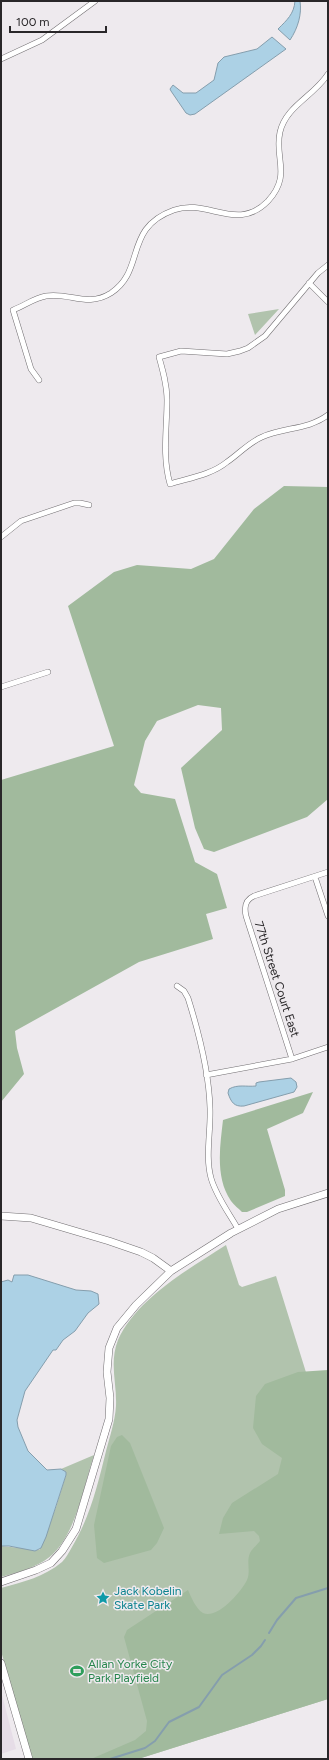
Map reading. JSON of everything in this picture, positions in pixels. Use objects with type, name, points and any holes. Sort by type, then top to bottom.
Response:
[{"type":"street","points":[[1,59],[42,40],[95,1]]},
{"type":"street","points":[[39,380],[31,369],[13,310],[32,300],[45,296],[59,295],[84,300],[97,299],[110,294],[117,289],[128,276],[136,247],[143,233],[152,222],[175,209],[192,207],[208,209],[222,214],[236,215],[245,214],[259,208],[272,196],[280,181],[282,166],[279,138],[284,122],[292,110],[316,90],[328,74]]},
{"type":"street","points":[[328,265],[310,283],[265,336],[248,348],[227,354],[181,351],[159,357],[166,386],[165,448],[170,484],[215,470],[227,463],[253,440],[263,436],[300,428],[312,424],[328,415]]},
{"type":"street","points":[[310,283],[328,302]]},
{"type":"street","points":[[1,537],[21,521],[74,503],[80,502],[89,505]]},
{"type":"street","points":[[1,688],[48,672]]},
{"type":"street","points":[[328,872],[315,876],[328,916]]},
{"type":"street","name":"77th Street Court East","points":[[292,1059],[246,916],[245,904],[249,898],[254,896],[315,876]]},
{"type":"street","points":[[177,986],[184,991],[188,998],[197,1028],[206,1075],[210,1108],[209,1157],[211,1177],[224,1206],[238,1229]]},
{"type":"street","points":[[206,1075],[292,1059],[328,1047]]},
{"type":"street","points":[[1,1582],[44,1567],[56,1558],[70,1539],[81,1515],[109,1419],[110,1398],[107,1365],[111,1340],[117,1328],[136,1306],[171,1271],[238,1229],[278,1209],[328,1193]]},
{"type":"street","points":[[1,1216],[31,1218],[109,1241],[142,1252],[171,1271]]},
{"type":"street","points":[[1,1664],[29,1759]]},
{"type":"shaded area","points":[[1,1691],[16,1749],[1,1754]]},
{"type":"green space","points":[[279,309],[255,335],[248,314]]},
{"type":"green space","points":[[284,486],[328,487],[328,799],[307,817],[214,852],[204,849],[195,828],[181,768],[222,730],[221,708],[198,705],[157,721],[145,741],[134,785],[141,793],[175,799],[195,862],[217,874],[227,908],[206,914],[213,939],[139,962],[15,1031],[17,1048],[24,1074],[1,1102],[1,780],[114,746],[68,606],[114,572],[137,565],[191,569],[214,559],[254,509]]},
{"type":"green space","points":[[313,1092],[303,1113],[267,1129],[285,1190],[285,1196],[247,1212],[242,1212],[231,1201],[223,1182],[220,1151],[223,1120]]},
{"type":"green space","points":[[226,1245],[239,1285],[242,1287],[276,1276],[328,1443],[328,1699],[138,1759],[32,1759],[1,1651],[1,1588],[17,1584],[48,1572],[62,1562],[69,1553],[84,1524],[100,1476],[113,1423],[116,1406],[114,1365],[115,1348],[127,1325],[138,1311],[165,1286]]},
{"type":"green space","points":[[328,1370],[328,1699],[138,1759],[91,1759],[135,1740],[146,1731],[147,1721],[124,1637],[127,1630],[188,1590],[194,1603],[200,1611],[209,1614],[215,1612],[222,1609],[235,1597],[247,1580],[249,1573],[249,1556],[260,1541],[259,1536],[254,1531],[219,1534],[223,1518],[232,1503],[278,1474],[282,1458],[262,1444],[253,1428],[256,1396],[265,1384],[298,1372]]},
{"type":"green space","points":[[122,1435],[130,1443],[164,1528],[157,1543],[151,1550],[104,1563],[97,1558],[94,1525],[111,1446],[117,1437]]},
{"type":"green space","points":[[94,1455],[82,1498],[71,1528],[55,1552],[39,1564],[1,1577],[1,1546],[39,1550],[56,1507],[66,1475],[66,1472],[61,1469]]},
{"type":"water","points":[[295,1],[300,1],[300,16],[290,40],[278,29],[292,13]]},
{"type":"water","points":[[272,37],[286,49],[195,114],[190,115],[186,113],[170,89],[173,85],[183,93],[196,93],[214,80],[218,63],[224,57],[257,49]]},
{"type":"water","points":[[291,1078],[296,1082],[297,1087],[294,1092],[244,1106],[235,1105],[230,1099],[228,1093],[229,1089],[236,1087],[256,1086],[256,1083],[259,1082]]},
{"type":"water","points":[[14,1275],[28,1275],[76,1290],[91,1291],[98,1294],[99,1304],[88,1313],[75,1331],[63,1340],[56,1350],[53,1350],[25,1391],[17,1420],[18,1427],[28,1451],[47,1470],[61,1469],[66,1472],[46,1537],[41,1548],[35,1551],[1,1546],[1,1282],[8,1280],[12,1282]]},
{"type":"waterway","points":[[269,1633],[277,1620],[296,1598],[328,1588]]},
{"type":"waterway","points":[[110,1759],[145,1748],[155,1741],[169,1722],[199,1707],[222,1675],[252,1655],[265,1640]]},
{"type":"place","name":"Jack Kobelin Skate Park","points":[[103,1598]]},
{"type":"place","name":"Allan Yorke City Park Playfield","points":[[77,1671]]}]
